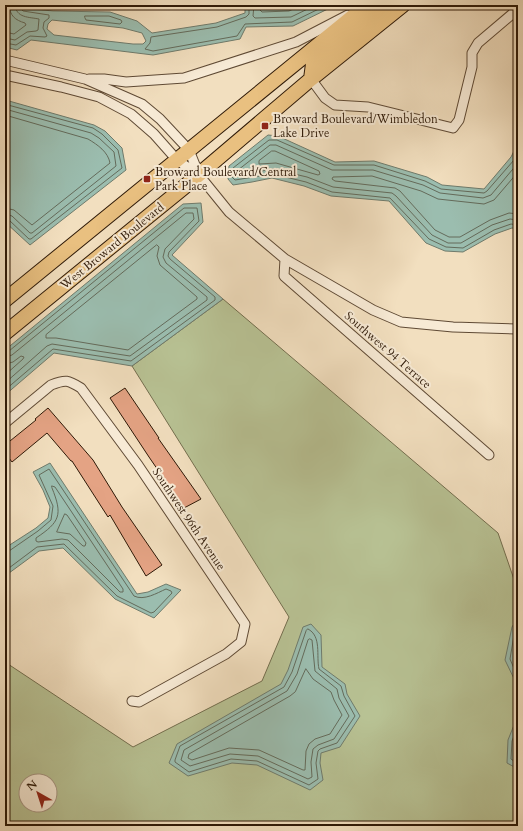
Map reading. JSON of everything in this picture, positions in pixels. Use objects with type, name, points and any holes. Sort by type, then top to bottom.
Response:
[{"type":"main road","points":[[5,300],[367,5]]},
{"type":"main road","points":[[311,79],[313,64],[383,5]]},
{"type":"main road","name":"West Broward Boulevard","points":[[5,333],[199,175],[311,79],[403,5]]},
{"type":"street","points":[[85,79],[104,79],[126,82],[184,78],[296,42],[367,5]]},
{"type":"street","points":[[311,79],[325,98],[335,105],[368,107],[453,128],[459,120],[472,67],[472,53],[478,43],[518,9]]},
{"type":"street","points":[[5,60],[85,79],[142,104],[160,119],[189,150],[199,175]]},
{"type":"street","points":[[5,75],[99,97],[131,114],[154,134],[177,160],[199,175],[229,212],[286,259],[373,310],[401,322],[452,327],[518,329]]},
{"type":"street","name":"Southwest 94 Terrace","points":[[286,259],[284,276],[489,455]]},
{"type":"street","name":"Southwest 96th Avenue","points":[[5,423],[51,385],[69,380],[81,388],[134,460],[245,624],[240,642],[226,654],[140,702],[132,701]]},
{"type":"green space","points":[[223,299],[498,533],[518,591],[518,826],[5,826],[5,662],[133,747],[262,681],[289,617],[132,366]]},
{"type":"water","points":[[5,5],[17,5],[33,9],[53,11],[110,12],[137,21],[152,33],[216,23],[245,13],[245,5],[336,5],[293,26],[246,27],[240,39],[153,55],[31,40],[17,50],[5,47]],"holes":[[[52,20],[123,28],[142,33],[146,41],[143,44],[133,44],[54,35],[47,29],[48,24]]]},
{"type":"water","points":[[5,93],[9,101],[94,125],[105,131],[122,148],[126,170],[30,245],[5,222]]},
{"type":"water","points":[[268,135],[278,136],[335,162],[374,161],[427,177],[442,185],[484,189],[511,157],[518,143],[518,229],[512,228],[495,234],[463,252],[445,251],[426,243],[389,201],[331,196],[304,186],[272,178],[233,185],[228,179],[229,166]]},
{"type":"water","points":[[201,203],[203,222],[172,255],[223,299],[132,366],[54,353],[5,395],[5,350],[183,204]]},
{"type":"water","points":[[50,463],[137,594],[148,592],[166,584],[181,590],[154,618],[115,599],[63,548],[39,551],[5,576],[5,548],[36,528],[48,518],[50,507],[33,472]]},
{"type":"water","points":[[518,617],[518,687],[505,660],[512,627]]},
{"type":"water","points":[[311,624],[321,635],[322,667],[345,684],[347,694],[360,716],[340,747],[321,753],[320,763],[323,780],[310,790],[257,765],[232,763],[188,776],[169,763],[177,744],[281,684],[288,670],[303,627]]},
{"type":"water","points":[[518,715],[518,769],[507,763],[508,740]]},
{"type":"building","points":[[125,388],[201,499],[184,508],[149,457],[110,398]]},
{"type":"building","points":[[48,408],[93,460],[122,507],[162,565],[146,576],[110,515],[108,517],[72,461],[47,433],[12,462],[5,453],[5,445],[36,420],[35,419]]},
{"type":"place","name":"Broward Boulevard/Wimbledon Lake Drive","points":[[265,126]]},
{"type":"place","name":"Broward Boulevard/Central Park Place","points":[[147,179]]}]
